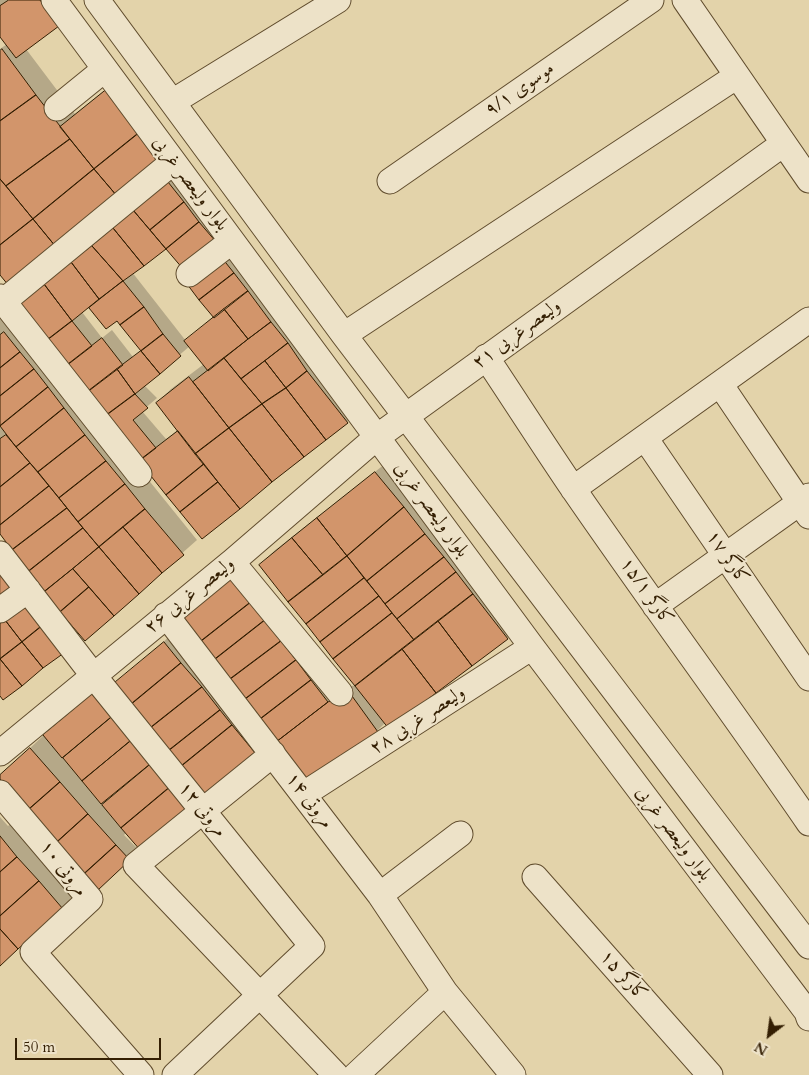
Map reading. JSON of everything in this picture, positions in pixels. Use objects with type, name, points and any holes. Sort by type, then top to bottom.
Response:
[{"type":"street","name":"بلوار ولیعصر غربی","points":[[54,0],[532,647],[807,1012],[809,1018]]},
{"type":"street","name":"بلوار ولیعصر غربی","points":[[97,0],[174,101],[344,335],[809,946]]},
{"type":"street","points":[[174,101],[338,0]]},
{"type":"street","name":"موسوی ۹/۱","points":[[390,181],[651,0]]},
{"type":"street","points":[[685,0],[809,180]]},
{"type":"street","points":[[58,108],[105,69]]},
{"type":"street","points":[[344,335],[737,76]]},
{"type":"street","name":"ولیعصرغربی ۲۱","points":[[377,437],[783,144]]},
{"type":"street","points":[[139,474],[2,299],[174,162]]},
{"type":"street","points":[[190,274],[232,241]]},
{"type":"street","points":[[573,489],[809,320]]},
{"type":"street","name":"کارگر ۱۵/۱","points":[[486,358],[573,489],[655,606],[724,699],[809,823]]},
{"type":"street","points":[[655,606],[726,556],[806,505],[720,384]]},
{"type":"street","name":"ولیعصر غربی ۲۶","points":[[0,753],[232,562],[377,437]]},
{"type":"street","name":"کارگر ۱۷","points":[[645,438],[809,678]]},
{"type":"street","name":"مروتی ۱۲","points":[[0,554],[93,675],[312,946],[260,995]]},
{"type":"street","points":[[232,562],[340,693]]},
{"type":"street","points":[[0,610],[28,590]]},
{"type":"street","name":"مروتی ۱۴","points":[[166,615],[380,895],[445,992],[513,1075]]},
{"type":"street","name":"ولیعصر غربی ۲۸","points":[[304,794],[532,647]]},
{"type":"street","points":[[272,754],[136,865],[336,1075]]},
{"type":"street","name":"مروتی ۱۰","points":[[0,793],[90,899],[33,952],[141,1075]]},
{"type":"street","points":[[380,895],[460,834]]},
{"type":"street","name":"کارگر ۱۵","points":[[535,878],[710,1075]]},
{"type":"street","points":[[356,1075],[445,992]]},
{"type":"street","points":[[175,1075],[260,995]]},
{"type":"building","points":[[9,0],[40,0],[59,26],[16,58],[0,37],[0,6]]},
{"type":"building","points":[[2,49],[36,95],[0,121],[0,51]]},
{"type":"building","points":[[106,90],[140,132],[94,169],[60,127]]},
{"type":"building","points":[[36,95],[70,139],[6,186],[0,179],[0,121]]},
{"type":"building","points":[[140,132],[162,159],[117,196],[94,169]]},
{"type":"building","points":[[70,139],[94,169],[33,219],[6,186]]},
{"type":"building","points":[[94,169],[117,196],[56,247],[33,219]]},
{"type":"building","points":[[0,179],[33,219],[0,245]]},
{"type":"building","points":[[168,182],[184,202],[150,230],[133,210]]},
{"type":"building","points":[[184,202],[199,222],[166,249],[150,230]]},
{"type":"building","points":[[133,210],[166,249],[144,266],[113,228]]},
{"type":"building","points":[[33,219],[56,247],[9,286],[0,275],[0,245]]},
{"type":"building","points":[[199,222],[217,243],[184,270],[166,249]]},
{"type":"building","points":[[113,228],[144,266],[123,281],[92,246]]},
{"type":"building","points":[[92,246],[123,281],[99,299],[71,262]]},
{"type":"building","points":[[222,258],[234,273],[199,300],[187,284]]},
{"type":"building","points":[[71,262],[99,299],[72,321],[44,284]]},
{"type":"building","points":[[234,273],[248,291],[214,318],[199,300]]},
{"type":"building","points":[[123,281],[144,307],[120,325],[117,321],[106,329],[89,308]]},
{"type":"building","points":[[44,284],[72,321],[46,341],[18,304]]},
{"type":"building","points":[[248,291],[271,322],[248,339],[224,309]]},
{"type":"building","points":[[144,307],[163,334],[141,351],[120,325]]},
{"type":"building","points":[[224,309],[248,339],[208,371],[184,341]]},
{"type":"building","points":[[72,321],[92,346],[66,366],[46,341]]},
{"type":"building","points":[[271,322],[288,343],[241,379],[224,358]]},
{"type":"building","points":[[4,332],[20,352],[0,368],[0,335]]},
{"type":"building","points":[[163,334],[181,356],[160,374],[141,351]]},
{"type":"building","points":[[102,338],[123,365],[86,393],[66,366]]},
{"type":"building","points":[[288,343],[307,371],[286,388],[265,361]]},
{"type":"building","points":[[141,351],[160,374],[135,394],[117,369]]},
{"type":"building","points":[[20,352],[34,369],[0,396],[0,368]]},
{"type":"building","points":[[224,358],[262,404],[229,428],[193,382]]},
{"type":"building","points":[[265,361],[286,388],[262,404],[241,379]]},
{"type":"building","points":[[34,369],[48,387],[0,426],[0,396]]},
{"type":"building","points":[[117,369],[135,394],[104,417],[86,393]]},
{"type":"building","points":[[307,371],[348,423],[326,440],[286,388]]},
{"type":"building","points":[[189,377],[229,428],[195,454],[156,403]]},
{"type":"building","points":[[48,387],[64,408],[16,447],[0,426]]},
{"type":"building","points":[[286,388],[326,440],[304,457],[262,404]]},
{"type":"building","points":[[135,394],[148,408],[133,420],[156,448],[139,461],[104,417]]},
{"type":"building","points":[[262,404],[304,457],[272,482],[229,428]]},
{"type":"building","points":[[64,408],[85,435],[38,472],[16,447]]},
{"type":"building","points":[[229,428],[272,482],[240,509],[195,454]]},
{"type":"building","points":[[178,431],[204,464],[166,495],[139,461]]},
{"type":"building","points":[[6,435],[30,463],[0,487],[0,439]]},
{"type":"building","points":[[85,435],[106,461],[59,498],[38,472]]},
{"type":"building","points":[[106,461],[125,484],[78,522],[59,498]]},
{"type":"building","points":[[30,463],[49,486],[0,525],[0,487]]},
{"type":"building","points":[[204,464],[218,482],[180,512],[166,495]]},
{"type":"building","points":[[375,472],[404,507],[347,556],[317,518]]},
{"type":"building","points":[[218,482],[240,509],[202,539],[180,512]]},
{"type":"building","points":[[125,484],[145,509],[99,547],[78,522]]},
{"type":"building","points":[[49,486],[67,508],[12,550],[0,534],[0,525]]},
{"type":"building","points":[[404,507],[425,534],[367,581],[347,556]]},
{"type":"building","points":[[67,508],[83,528],[29,571],[12,550]]},
{"type":"building","points":[[145,509],[184,555],[162,573],[123,527]]},
{"type":"building","points":[[317,518],[347,556],[323,575],[292,538]]},
{"type":"building","points":[[123,527],[162,573],[139,594],[99,547]]},
{"type":"building","points":[[83,528],[99,547],[44,592],[29,571]]},
{"type":"building","points":[[425,534],[444,557],[385,604],[367,581]]},
{"type":"building","points":[[292,538],[323,575],[288,602],[259,565]]},
{"type":"building","points":[[99,547],[139,594],[114,616],[73,569]]},
{"type":"building","points":[[347,556],[364,578],[306,624],[288,602]]},
{"type":"building","points":[[444,557],[456,572],[397,619],[385,604]]},
{"type":"building","points":[[0,568],[13,585],[0,595]]},
{"type":"building","points":[[73,569],[89,587],[60,612],[44,592]]},
{"type":"building","points":[[456,572],[473,594],[414,640],[397,619]]},
{"type":"building","points":[[232,578],[251,602],[200,642],[181,617]]},
{"type":"building","points":[[364,578],[379,596],[320,642],[306,624]]},
{"type":"building","points":[[89,587],[114,616],[85,641],[60,612]]},
{"type":"building","points":[[473,594],[508,639],[472,666],[438,621]]},
{"type":"building","points":[[379,596],[392,613],[333,659],[320,642]]},
{"type":"building","points":[[251,602],[265,620],[214,660],[200,642]]},
{"type":"building","points":[[26,603],[43,625],[22,642],[5,620]]},
{"type":"building","points":[[392,613],[414,640],[355,686],[333,659]]},
{"type":"building","points":[[5,620],[22,642],[0,659],[0,624]]},
{"type":"building","points":[[265,620],[281,641],[229,680],[214,660]]},
{"type":"building","points":[[438,621],[472,666],[436,693],[402,649]]},
{"type":"building","points":[[43,625],[64,653],[43,668],[22,642]]},
{"type":"building","points":[[281,641],[296,660],[244,700],[229,680]]},
{"type":"building","points":[[22,642],[43,668],[22,686],[0,659]]},
{"type":"building","points":[[164,642],[181,663],[129,706],[112,685]]},
{"type":"building","points":[[402,649],[436,693],[389,729],[355,686]]},
{"type":"building","points":[[0,659],[22,686],[3,700],[0,696]]},
{"type":"building","points":[[296,660],[311,680],[259,720],[244,700]]},
{"type":"building","points":[[181,663],[202,687],[149,729],[129,706]]},
{"type":"building","points":[[311,680],[328,702],[276,742],[259,720]]},
{"type":"building","points":[[202,687],[220,710],[167,752],[149,729]]},
{"type":"building","points":[[92,694],[111,717],[62,758],[43,735]]},
{"type":"building","points":[[352,696],[378,732],[302,781],[276,742],[328,702]]},
{"type":"building","points":[[220,710],[232,725],[179,768],[167,752]]},
{"type":"building","points":[[112,717],[131,740],[82,781],[63,758]]},
{"type":"building","points":[[232,725],[256,754],[203,797],[179,768]]},
{"type":"building","points":[[131,741],[150,764],[101,804],[82,781]]},
{"type":"building","points":[[30,748],[60,782],[27,811],[0,779],[0,775]]},
{"type":"building","points":[[151,764],[170,787],[121,828],[102,805]]},
{"type":"building","points":[[60,782],[88,814],[56,843],[27,811]]},
{"type":"building","points":[[170,787],[189,810],[141,851],[121,828]]},
{"type":"building","points":[[88,814],[116,845],[84,874],[56,843]]},
{"type":"building","points":[[0,836],[17,857],[0,872]]},
{"type":"building","points":[[116,845],[130,860],[98,890],[84,874]]},
{"type":"building","points":[[17,857],[39,881],[0,916],[0,872]]},
{"type":"building","points":[[39,881],[63,909],[18,949],[0,929],[0,916]]},
{"type":"building","points":[[0,929],[18,949],[0,966]]}]
